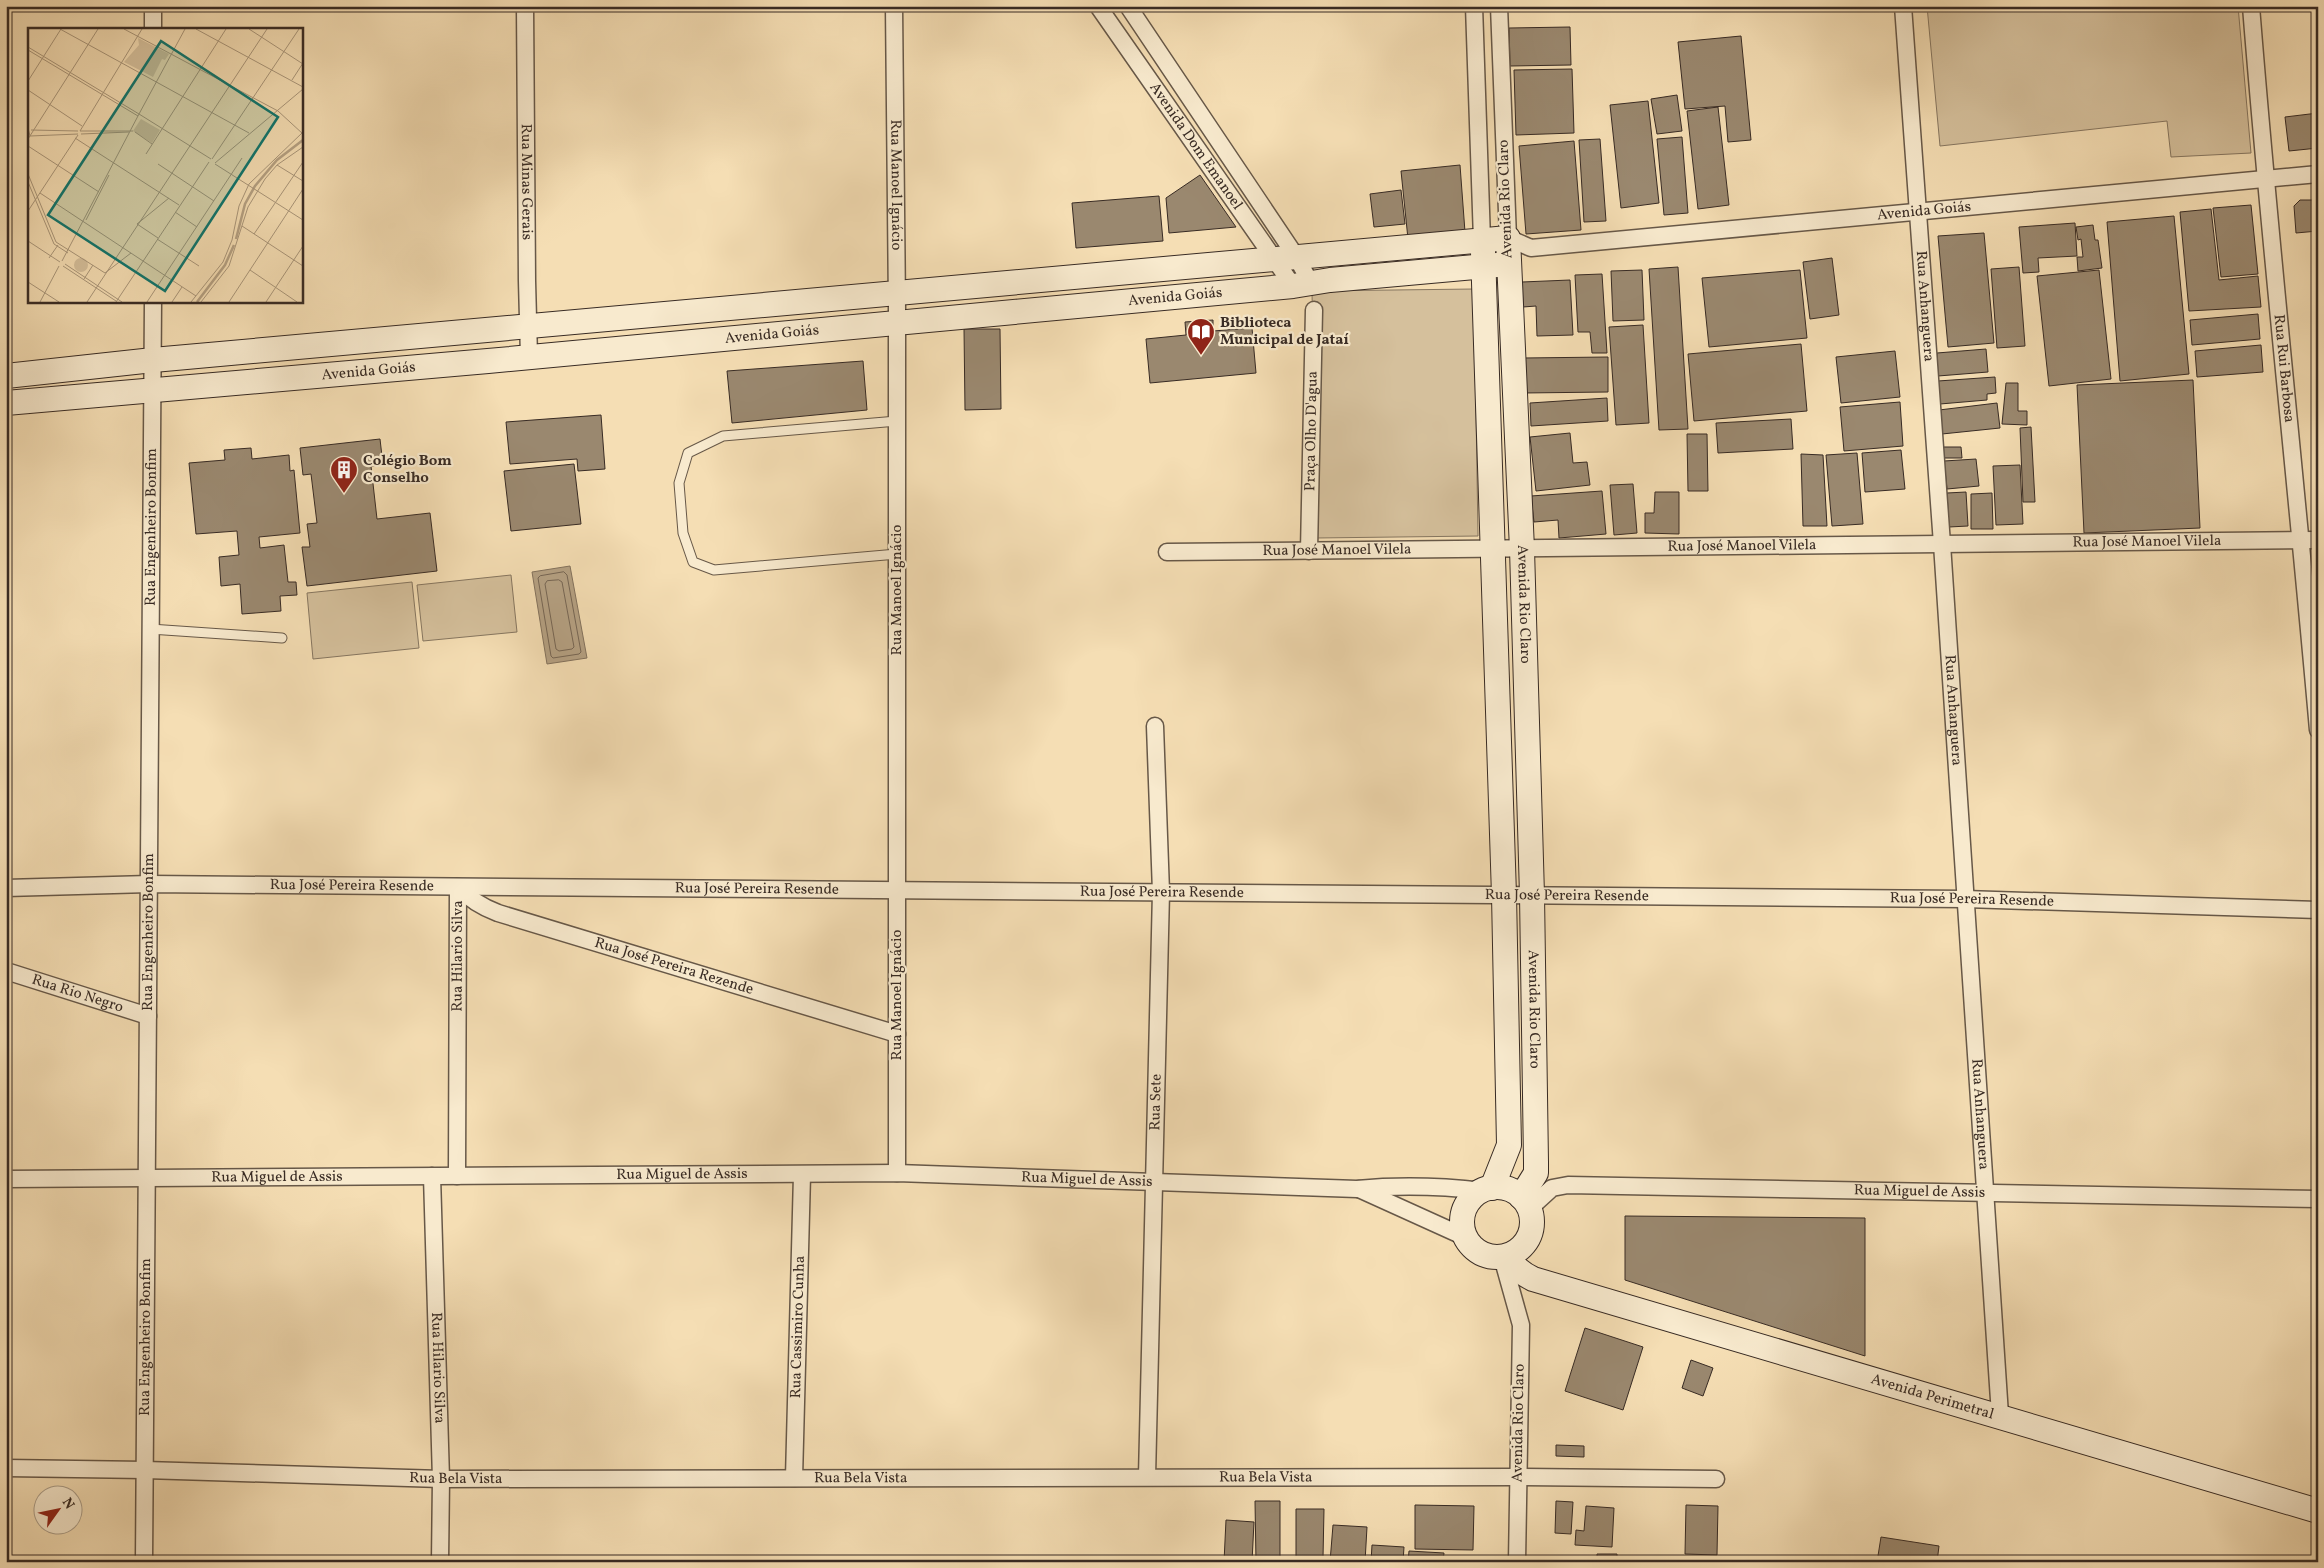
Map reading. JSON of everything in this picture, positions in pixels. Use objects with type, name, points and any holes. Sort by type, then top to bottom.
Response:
[{"type":"main road","name":"Avenida Goiás","points":[[6,376],[153,360],[1508,238]]},
{"type":"main road","name":"Avenida Rio Claro","points":[[1508,238],[1522,549],[1532,895],[1536,1173],[1525,1203]]},
{"type":"main road","name":"Avenida Rio Claro","points":[[1482,240],[1504,895],[1508,1145],[1487,1189]]},
{"type":"main road","name":"Avenida Goiás","points":[[6,403],[529,357],[1508,264]]},
{"type":"main road","points":[[1084,276],[1088,304]]},
{"type":"main road","points":[[1506,1018],[1534,1018]]},
{"type":"main road","points":[[1487,1189],[1509,1190],[1525,1203],[1532,1228],[1511,1253],[1488,1256],[1479,1252],[1465,1237],[1463,1226],[1465,1210],[1474,1197],[1487,1189]]},
{"type":"main road","name":"Avenida Perimetral","points":[[1511,1253],[1514,1266],[1523,1274],[1548,1282],[2318,1511]]},
{"type":"street","points":[[153,6],[153,28]]},
{"type":"street","name":"Rua Minas Gerais","points":[[525,6],[529,357]]},
{"type":"street","name":"Rua Manoel Ignácio","points":[[894,6],[897,294],[897,1173]]},
{"type":"street","name":"Avenida Dom Emanoel","points":[[1098,6],[1286,259]]},
{"type":"street","name":"Avenida Dom Emanoel","points":[[1128,6],[1302,285]]},
{"type":"street","name":"Avenida Rio Claro","points":[[1474,6],[1482,240]]},
{"type":"street","name":"Avenida Rio Claro","points":[[1499,6],[1508,238]]},
{"type":"street","name":"Rua Anhanguera","points":[[1903,6],[1942,544],[2000,1415]]},
{"type":"street","name":"Rua Rui Barbosa","points":[[2251,6],[2265,179],[2318,730]]},
{"type":"street","points":[[1478,109],[1503,108]]},
{"type":"street","name":"Avenida Goiás","points":[[1508,238],[1531,248],[2318,174]]},
{"type":"street","name":"Avenida Goiás","points":[[1508,264],[1531,248]]},
{"type":"street","name":"Rua Engenheiro Bonfim","points":[[144,1562],[153,302]]},
{"type":"street","name":"Praça Olho D'agua","points":[[1309,551],[1314,310]]},
{"type":"street","name":"Rua José Manoel Vilela","points":[[1167,552],[2318,540]]},
{"type":"street","name":"Rua Sete","points":[[1147,1477],[1156,1182],[1161,892],[1155,726]]},
{"type":"street","name":"Rua José Pereira Resende","points":[[6,888],[149,884],[1965,899],[2318,910]]},
{"type":"street","name":"Rua José Pereira Rezende","points":[[458,887],[466,896],[480,906],[498,913],[897,1034]]},
{"type":"street","name":"Rua Hilario Silva","points":[[457,1176],[458,887]]},
{"type":"street","name":"Rua Rio Negro","points":[[6,971],[148,1016]]},
{"type":"street","name":"Rua Miguel de Assis","points":[[6,1180],[897,1173],[1357,1188],[1417,1185],[1487,1189]]},
{"type":"street","name":"Rua Cassimiro Cunha","points":[[794,1478],[802,1175]]},
{"type":"street","name":"Rua Hilario Silva","points":[[432,1176],[441,1479],[440,1562]]},
{"type":"street","name":"Rua Miguel de Assis","points":[[1525,1203],[1552,1188],[1568,1185],[2318,1199]]},
{"type":"street","name":"Rua Miguel de Assis","points":[[1357,1188],[1465,1237]]},
{"type":"street","name":"Avenida Rio Claro","points":[[1511,1253],[1521,1325],[1516,1562]]},
{"type":"street","name":"Rua Bela Vista","points":[[6,1468],[145,1470],[441,1479],[1147,1477],[1716,1479]]},
{"type":"lane","points":[[897,421],[723,436],[688,453],[680,483],[683,533],[693,562],[714,570],[897,554]]},
{"type":"lane","points":[[150,628],[282,638]]},
{"type":"shaded area","points":[[1927,6],[2238,6],[2251,153],[2171,157],[2167,121],[1940,146]]},
{"type":"shaded area","points":[[1474,289],[1478,536],[1316,538],[1312,291]]},
{"type":"shaded area","points":[[511,575],[517,632],[423,641],[417,585]]},
{"type":"shaded area","points":[[412,582],[419,648],[313,659],[307,593]]},
{"type":"water","points":[[570,566],[587,658],[547,664],[532,572]]},
{"type":"building","points":[[1570,27],[1571,65],[1510,66],[1509,28]]},
{"type":"building","points":[[1741,36],[1751,140],[1728,142],[1725,106],[1685,109],[1678,42]]},
{"type":"building","points":[[1572,69],[1574,133],[1516,135],[1514,70]]},
{"type":"building","points":[[1677,95],[1682,131],[1657,134],[1651,99]]},
{"type":"building","points":[[1648,101],[1659,203],[1621,208],[1610,105]]},
{"type":"building","points":[[1718,107],[1729,205],[1698,209],[1687,111]]},
{"type":"building","points":[[2318,113],[2318,148],[2289,151],[2285,117]]},
{"type":"building","points":[[1682,137],[1688,213],[1664,215],[1657,139]]},
{"type":"building","points":[[1600,139],[1606,221],[1584,222],[1579,140]]},
{"type":"building","points":[[1574,141],[1581,230],[1526,234],[1519,146]]},
{"type":"building","points":[[1460,165],[1465,232],[1408,239],[1401,171]]},
{"type":"building","points":[[1200,175],[1236,227],[1169,233],[1166,198]]},
{"type":"building","points":[[1401,190],[1405,224],[1374,227],[1370,194]]},
{"type":"building","points":[[1159,196],[1163,241],[1076,248],[1072,203]]},
{"type":"building","points":[[2300,200],[2318,200],[2318,231],[2296,233],[2294,206]]},
{"type":"building","points":[[2251,205],[2258,274],[2221,277],[2213,208]]},
{"type":"building","points":[[2211,209],[2219,280],[2258,276],[2261,307],[2189,311],[2180,212]]},
{"type":"building","points":[[2174,216],[2189,374],[2120,381],[2107,222]]},
{"type":"building","points":[[2075,223],[2077,256],[2038,258],[2039,272],[2023,273],[2019,227]]},
{"type":"building","points":[[2093,225],[2095,240],[2098,240],[2102,268],[2078,271],[2077,257],[2083,257],[2081,239],[2078,240],[2076,227]]},
{"type":"building","points":[[1984,233],[1994,343],[1948,347],[1938,236]]},
{"type":"building","points":[[1832,258],[1839,315],[1810,319],[1803,262]]},
{"type":"building","points":[[1678,267],[1688,429],[1659,430],[1649,269]]},
{"type":"building","points":[[2019,267],[2025,346],[1997,348],[1991,269]]},
{"type":"building","points":[[1642,270],[1644,320],[1613,321],[1611,271]]},
{"type":"building","points":[[1800,270],[1807,338],[1709,347],[1702,278]]},
{"type":"building","points":[[2099,270],[2111,379],[2049,386],[2037,276]]},
{"type":"building","points":[[1602,274],[1607,353],[1592,353],[1590,332],[1578,332],[1575,275]]},
{"type":"building","points":[[1570,280],[1573,335],[1537,336],[1536,306],[1523,307],[1522,282]]},
{"type":"building","points":[[2258,314],[2260,339],[2192,345],[2190,320]]},
{"type":"building","name":"Biblioteca Municipal de Jataí","points":[[1213,320],[1213,331],[1252,328],[1256,373],[1150,383],[1146,339],[1186,335],[1185,322]]},
{"type":"building","points":[[1643,325],[1649,423],[1616,425],[1609,327]]},
{"type":"building","points":[[964,329],[1000,329],[1001,409],[965,410]]},
{"type":"building","points":[[1801,344],[1807,411],[1694,421],[1688,354]]},
{"type":"building","points":[[2261,345],[2263,372],[2197,377],[2195,351]]},
{"type":"building","points":[[1986,349],[1988,372],[1938,376],[1937,353]]},
{"type":"building","points":[[1895,351],[1900,397],[1841,403],[1836,357]]},
{"type":"building","points":[[1608,357],[1608,392],[1523,393],[1523,358]]},
{"type":"building","points":[[863,361],[867,410],[732,423],[727,371]]},
{"type":"building","points":[[1995,377],[1996,393],[1987,394],[1987,400],[1940,404],[1938,381]]},
{"type":"building","points":[[2193,380],[2200,528],[2084,533],[2077,385]]},
{"type":"building","points":[[2006,383],[2018,383],[2018,411],[2027,411],[2027,425],[2002,424]]},
{"type":"building","points":[[1607,398],[1608,421],[1531,426],[1530,403]]},
{"type":"building","points":[[1900,402],[1903,446],[1844,451],[1840,407]]},
{"type":"building","points":[[1997,403],[2000,428],[1942,434],[1939,410]]},
{"type":"building","points":[[601,415],[605,469],[578,471],[577,459],[510,464],[506,422]]},
{"type":"building","points":[[1791,419],[1793,449],[1718,453],[1716,423]]},
{"type":"building","points":[[2031,427],[2035,502],[2023,502],[2020,428]]},
{"type":"building","points":[[1570,433],[1573,463],[1587,462],[1590,485],[1536,491],[1530,437]]},
{"type":"building","points":[[1687,434],[1707,434],[1708,491],[1688,491]]},
{"type":"building","name":"Colégio Bom Conselho","points":[[380,439],[383,465],[371,466],[377,519],[430,513],[437,571],[307,586],[302,547],[310,547],[307,524],[317,523],[311,474],[303,475],[300,448]]},
{"type":"building","points":[[1943,447],[1961,447],[1962,458],[1943,458]]},
{"type":"building","points":[[251,448],[252,459],[289,455],[290,471],[294,470],[300,533],[259,537],[260,548],[284,545],[288,582],[296,582],[297,595],[280,596],[281,611],[242,614],[240,584],[221,586],[219,557],[239,555],[237,531],[196,534],[189,463],[225,460],[224,450]]},
{"type":"building","points":[[1901,450],[1905,489],[1865,492],[1862,453]]},
{"type":"building","points":[[1857,453],[1863,524],[1832,526],[1826,455]]},
{"type":"building","points":[[1801,454],[1823,455],[1827,526],[1803,526]]},
{"type":"building","points":[[1976,459],[1979,486],[1947,489],[1944,461]]},
{"type":"building","points":[[574,464],[581,524],[511,531],[504,471]]},
{"type":"building","points":[[2020,465],[2023,524],[1996,525],[1993,466]]},
{"type":"building","points":[[1633,484],[1637,533],[1614,535],[1610,485]]},
{"type":"building","points":[[1602,491],[1606,534],[1559,538],[1558,520],[1534,522],[1531,496]]},
{"type":"building","points":[[1655,492],[1679,492],[1679,534],[1645,533],[1645,513],[1654,513]]},
{"type":"building","points":[[1966,492],[1968,526],[1949,527],[1947,493]]},
{"type":"building","points":[[1992,493],[1993,529],[1971,529],[1971,494]]},
{"type":"building","points":[[1625,1216],[1865,1218],[1865,1356],[1625,1280]]},
{"type":"building","points":[[1585,1328],[1643,1347],[1623,1410],[1565,1391]]},
{"type":"building","points":[[1691,1360],[1713,1368],[1703,1396],[1682,1388]]},
{"type":"building","points":[[1556,1445],[1584,1446],[1584,1457],[1556,1456]]},
{"type":"building","points":[[1255,1501],[1280,1501],[1280,1562],[1256,1562]]},
{"type":"building","points":[[1556,1501],[1573,1502],[1571,1534],[1555,1533]]},
{"type":"building","points":[[1415,1505],[1474,1506],[1473,1550],[1415,1549]]},
{"type":"building","points":[[1686,1505],[1718,1506],[1717,1555],[1685,1554]]},
{"type":"building","points":[[1586,1506],[1614,1508],[1612,1547],[1575,1545],[1576,1530],[1584,1531]]},
{"type":"building","points":[[1296,1509],[1324,1509],[1323,1558],[1296,1558]]},
{"type":"building","points":[[1226,1520],[1254,1522],[1252,1562],[1224,1562]]},
{"type":"building","points":[[1333,1525],[1367,1527],[1365,1562],[1330,1562]]},
{"type":"building","points":[[1881,1537],[1939,1546],[1937,1562],[1877,1562]]},
{"type":"building","points":[[1372,1545],[1404,1547],[1403,1562],[1371,1562]]},
{"type":"building","points":[[1409,1551],[1444,1553],[1443,1562],[1408,1562]]},
{"type":"building","points":[[1597,1554],[1617,1554],[1617,1562],[1597,1562]]},
{"type":"place","name":"Biblioteca Municipal de Jataí","points":[[1201,356]]},
{"type":"place","name":"Colégio Bom Conselho","points":[[344,494]]}]
